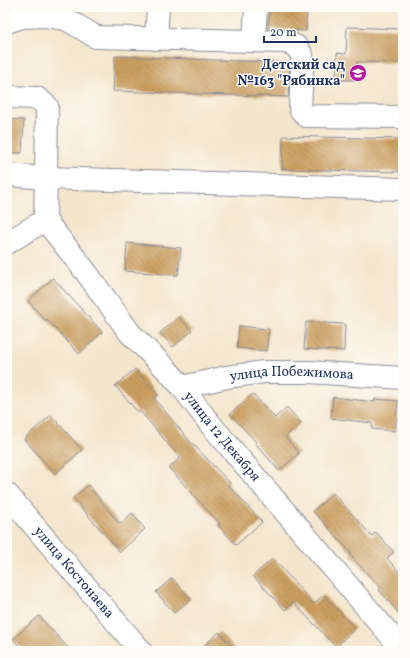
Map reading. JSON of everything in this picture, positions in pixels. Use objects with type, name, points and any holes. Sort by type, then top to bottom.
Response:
[{"type":"street","points":[[156,39],[158,7]]},
{"type":"street","points":[[254,41],[256,7]]},
{"type":"street","points":[[7,22],[22,17],[45,16],[66,19],[96,37],[285,42],[296,46],[302,55],[300,109],[306,116],[403,117]]},
{"type":"street","points":[[7,97],[37,98],[47,106],[44,220],[7,243]]},
{"type":"street","points":[[7,175],[46,178],[403,189]]},
{"type":"street","name":"улица 12 Декабря","points":[[44,220],[86,272],[130,333],[182,387],[211,424],[403,650]]},
{"type":"street","name":"улица Побежимова","points":[[182,387],[227,377],[264,372],[308,372],[403,378]]},
{"type":"street","name":"улица Костонаева","points":[[7,494],[141,651]]},
{"type":"building","points":[[270,7],[307,7],[306,31],[268,29]]},
{"type":"building","points":[[347,27],[403,29],[403,63],[357,62],[356,80],[336,80],[337,53],[346,54]]},
{"type":"building","points":[[115,56],[290,63],[288,97],[113,91]]},
{"type":"building","points":[[7,119],[24,120],[22,153],[7,153]]},
{"type":"building","points":[[283,136],[403,139],[403,172],[282,169]]},
{"type":"building","points":[[127,243],[181,248],[178,275],[125,271]]},
{"type":"building","points":[[53,278],[102,332],[79,354],[47,319],[46,321],[28,301]]},
{"type":"building","points":[[179,317],[192,331],[173,347],[160,333]]},
{"type":"building","points":[[306,322],[345,324],[344,351],[304,349]]},
{"type":"building","points":[[239,326],[269,329],[266,351],[237,348]]},
{"type":"building","points":[[135,369],[158,395],[154,398],[193,445],[230,483],[228,485],[262,522],[236,545],[218,525],[220,524],[169,468],[180,458],[140,411],[138,412],[115,386]]},
{"type":"building","points":[[253,394],[275,418],[287,407],[301,423],[285,437],[299,453],[279,471],[255,443],[256,442],[230,414]]},
{"type":"building","points":[[333,397],[374,402],[375,399],[398,401],[395,431],[372,429],[372,423],[331,418]]},
{"type":"building","points":[[51,415],[82,450],[55,474],[24,439]]},
{"type":"building","points":[[88,485],[120,524],[132,513],[145,529],[120,552],[73,498]]},
{"type":"building","points":[[333,493],[372,536],[376,532],[394,552],[387,558],[403,577],[403,618],[379,590],[381,588],[350,555],[352,554],[313,511]]},
{"type":"building","points":[[273,558],[314,604],[323,595],[355,628],[336,647],[293,602],[285,610],[253,576]]},
{"type":"building","points":[[172,578],[191,599],[174,613],[156,592]]},
{"type":"building","points":[[39,616],[71,651],[24,651],[13,639]]},
{"type":"building","points":[[219,632],[237,651],[199,651]]},
{"type":"place","name":"Детский сад №163 \"Рябинка\"","points":[[358,73]]}]
